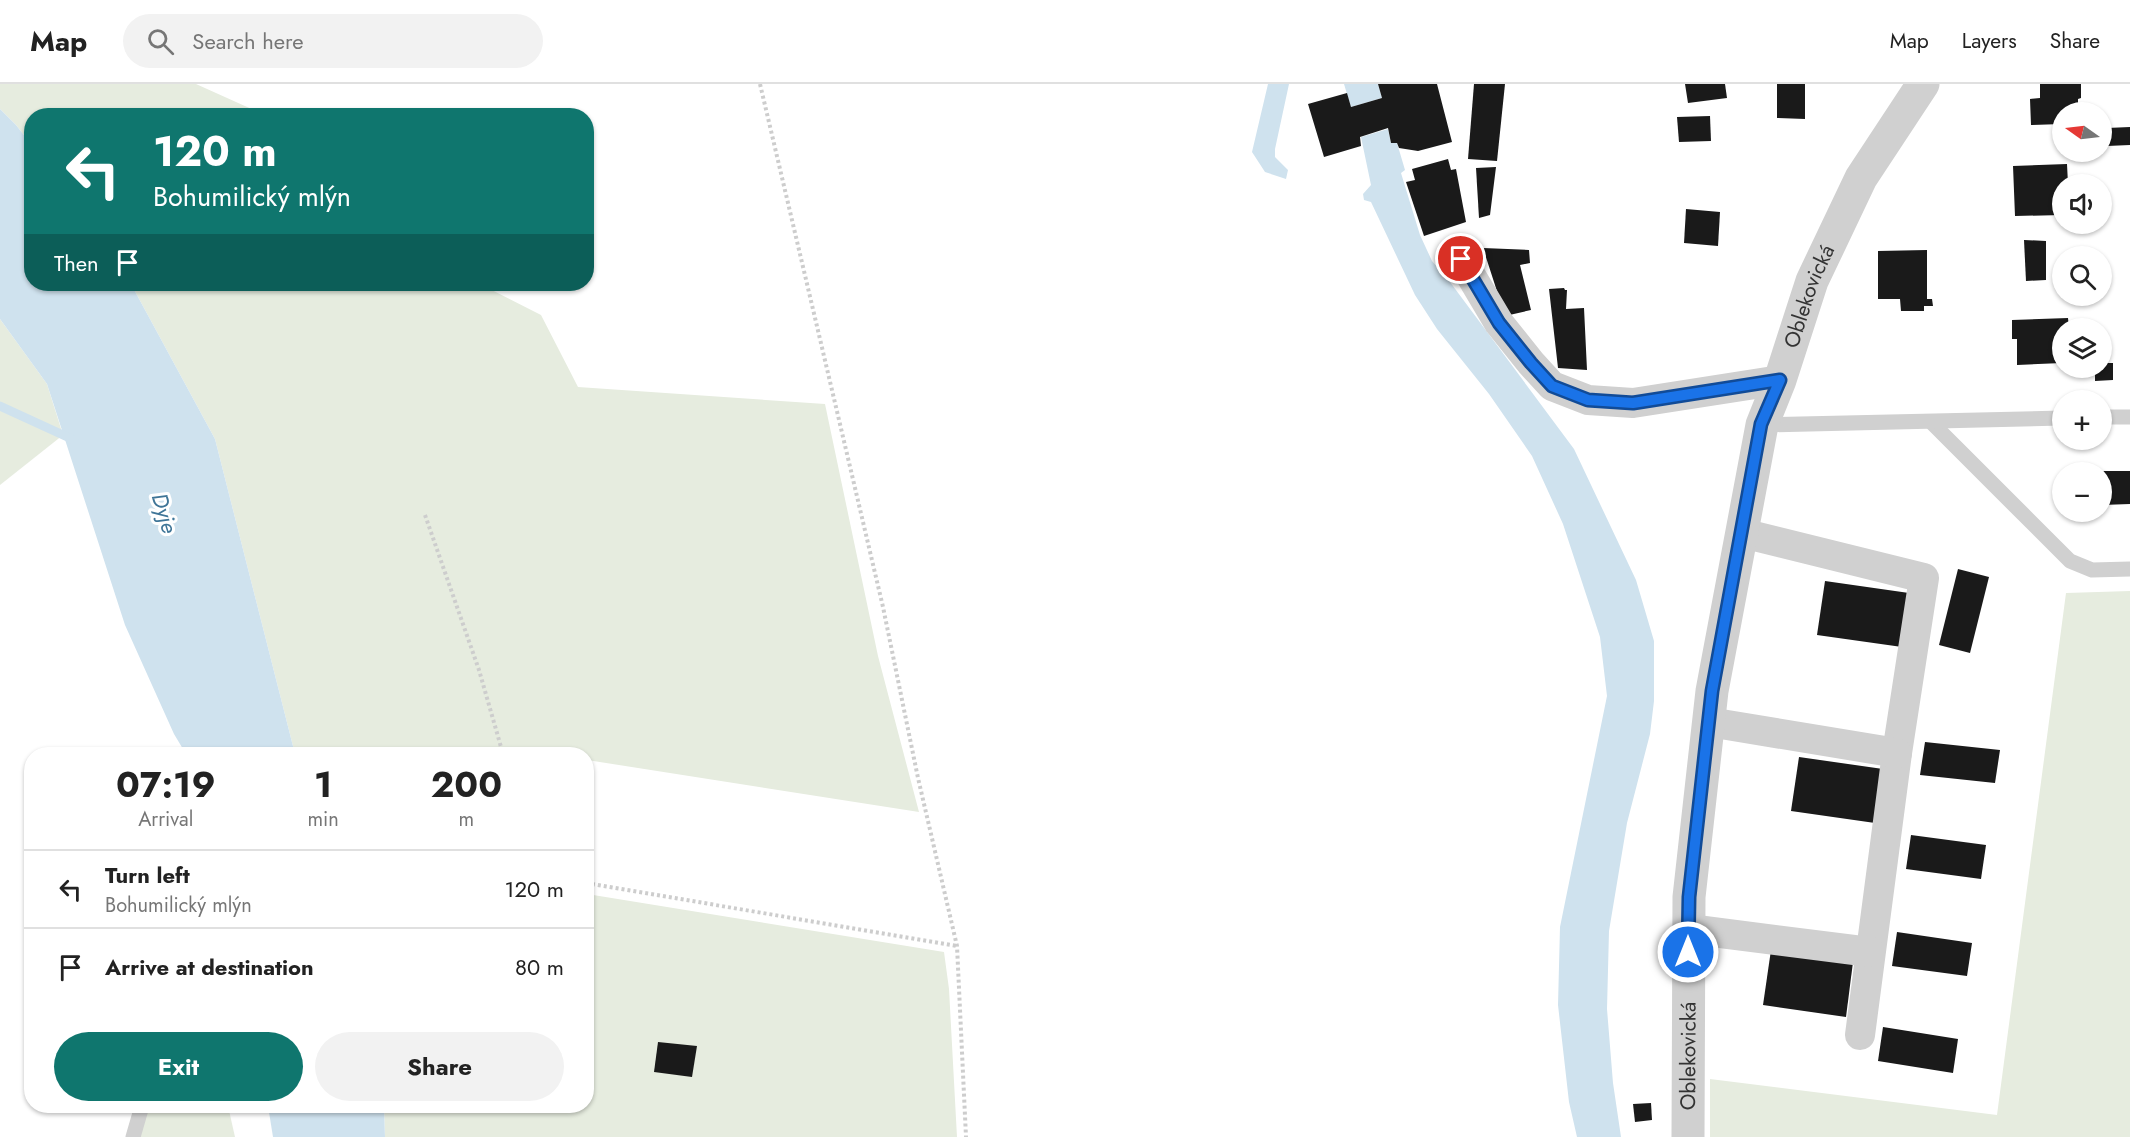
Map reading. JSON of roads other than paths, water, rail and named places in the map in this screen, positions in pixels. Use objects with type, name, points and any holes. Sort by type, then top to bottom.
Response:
[{"type":"street","name":"Oblekovická","points":[[1688,1137],[1689,897],[1712,691],[1761,424],[1780,380],[1812,281],[1861,178],[1923,84]]},
{"type":"street","points":[[1461,259],[1499,323],[1531,363],[1552,386],[1588,400],[1633,403],[1780,380]]},
{"type":"street","points":[[1742,533],[1924,578],[1897,753],[1860,1035]]},
{"type":"street","points":[[1709,722],[1897,753]]},
{"type":"street","points":[[1689,929],[1870,952]]},
{"type":"lane","points":[[2112,417],[2130,417]]},
{"type":"lane","points":[[1761,424],[2052,418]]},
{"type":"lane","points":[[1931,422],[2070,561],[2092,570],[2130,569]]},
{"type":"lane","points":[[132,1137],[140,1113]]},
{"type":"water","points":[[1268,84],[1289,84],[1275,149],[1275,157],[1288,170],[1286,179],[1265,172],[1252,152]]},
{"type":"water","points":[[1344,84],[1378,84],[1382,98],[1351,107]]},
{"type":"water","name":"Dyje","points":[[0,109],[24,135],[24,291],[135,291],[215,439],[293,747],[182,747],[125,625],[47,384],[0,319]]},
{"type":"water","points":[[1388,129],[1391,143],[1397,143],[1405,170],[1401,173],[1420,235],[1432,261],[1574,449],[1636,580],[1654,641],[1654,701],[1650,734],[1627,823],[1609,931],[1607,1009],[1613,1083],[1621,1137],[1577,1137],[1569,1102],[1558,1005],[1560,927],[1607,696],[1600,637],[1563,524],[1532,456],[1489,394],[1437,329],[1415,295],[1371,202],[1364,200],[1363,194],[1371,185],[1361,137]]},
{"type":"water","points":[[269,1113],[384,1113],[385,1137],[273,1137]]},
{"type":"waterway","points":[[0,406],[74,440]]}]
